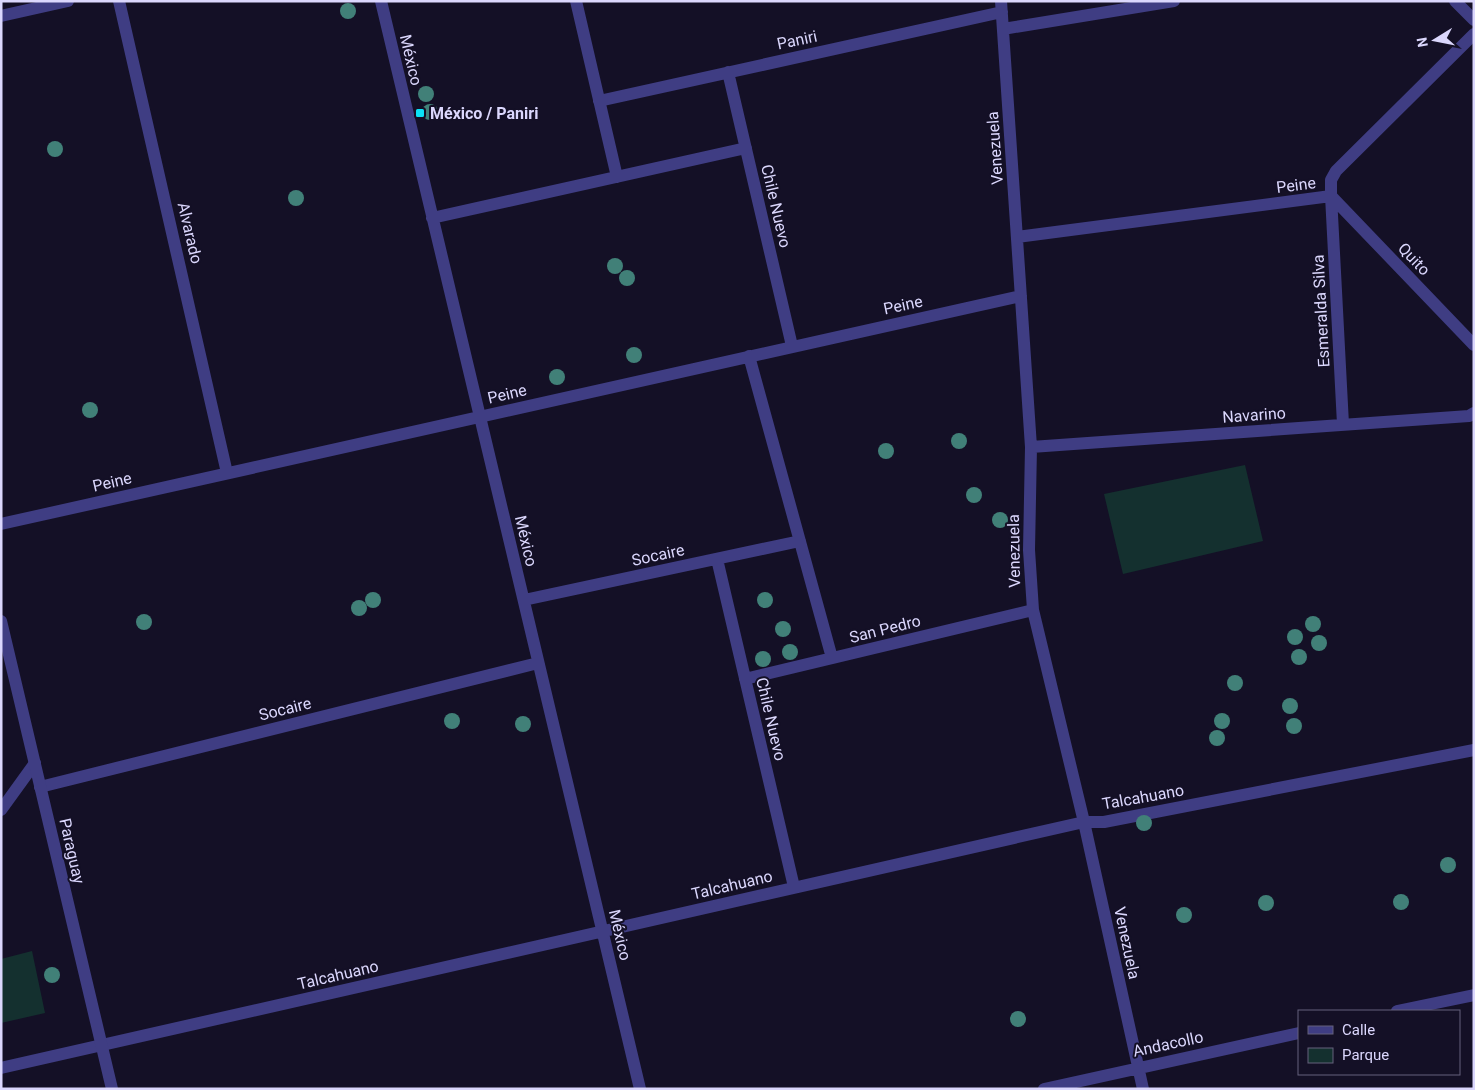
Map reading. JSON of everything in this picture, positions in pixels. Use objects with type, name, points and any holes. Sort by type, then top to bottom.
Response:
[{"type":"street","points":[[1,16],[68,1]]},
{"type":"street","name":"Alvarado","points":[[119,1],[227,473]]},
{"type":"street","name":"México","points":[[381,1],[640,1089]]},
{"type":"street","points":[[576,1],[617,176]]},
{"type":"street","points":[[1003,29],[1174,1]]},
{"type":"street","points":[[1455,1],[1474,20]]},
{"type":"street","name":"Paniri","points":[[600,101],[1002,6]]},
{"type":"street","name":"Venezuela","points":[[1002,6],[1031,447],[1029,550],[1033,610],[1084,822],[1143,1089]]},
{"type":"street","name":"Peine","points":[[1017,237],[1331,196],[1331,180],[1336,172],[1474,34]]},
{"type":"street","name":"Chile Nuevo","points":[[728,72],[792,346]]},
{"type":"street","points":[[432,218],[746,148]]},
{"type":"street","name":"Quito","points":[[1331,196],[1474,344]]},
{"type":"street","name":"Esmeralda Silva","points":[[1331,196],[1343,424]]},
{"type":"street","name":"Peine","points":[[1,524],[1021,296]]},
{"type":"street","points":[[749,356],[832,658]]},
{"type":"street","name":"Navarino","points":[[1031,447],[1343,424],[1472,418]]},
{"type":"street","name":"Socaire","points":[[524,600],[800,541]]},
{"type":"street","name":"Chile Nuevo","points":[[717,559],[794,887]]},
{"type":"street","name":"San Pedro","points":[[745,679],[1033,610]]},
{"type":"street","name":"Paraguay","points":[[1,621],[112,1089]]},
{"type":"street","name":"Socaire","points":[[40,786],[538,663]]},
{"type":"street","name":"Talcahuano","points":[[1,1068],[1084,822],[1104,822],[1474,750]]},
{"type":"street","points":[[1,810],[35,763]]},
{"type":"street","points":[[1402,1010],[1474,995]]},
{"type":"street","name":"Andacollo","points":[[1044,1089],[1298,1033]]},
{"type":"green space","points":[[1245,465],[1263,541],[1123,574],[1104,494]]},
{"type":"green space","points":[[32,951],[45,1013],[1,1023],[1,959]]},
{"type":"place","name":"México / Paniri","points":[[420,113]]}]
